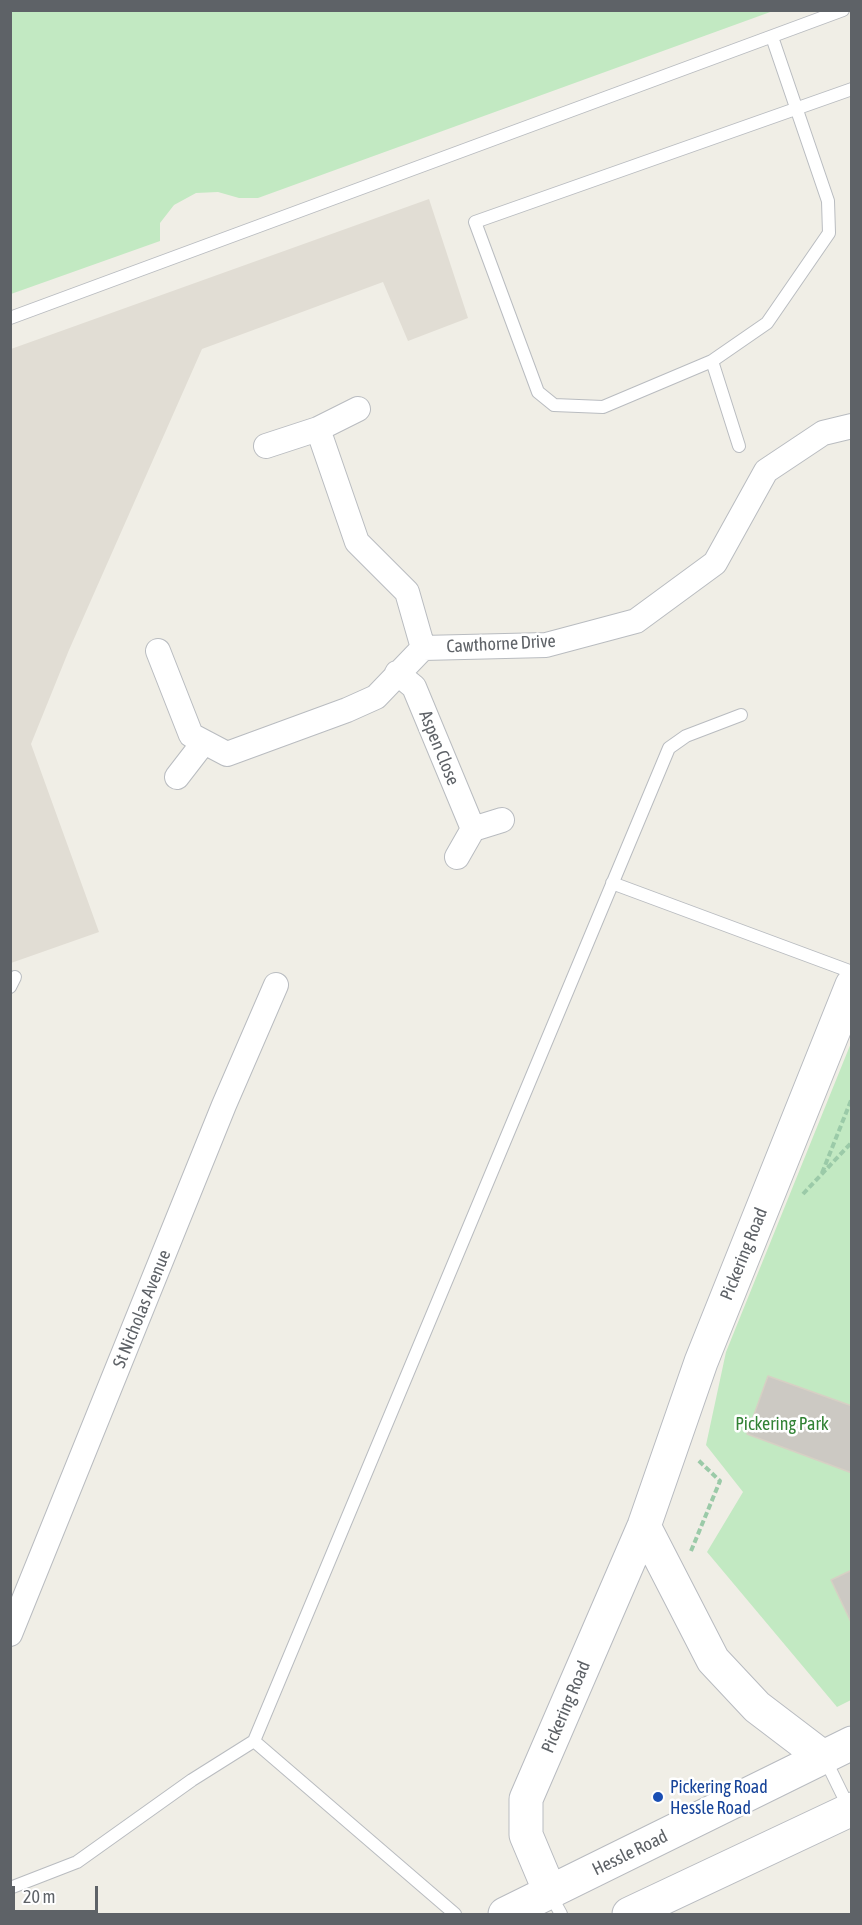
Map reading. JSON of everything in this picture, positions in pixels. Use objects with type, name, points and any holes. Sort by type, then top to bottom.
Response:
[{"type":"street","points":[[266,446],[318,429],[358,409]]},
{"type":"street","name":"Cawthorne Drive","points":[[158,651],[190,735],[227,754],[376,697],[423,648],[546,645],[636,621],[715,562],[766,471],[823,433],[852,426]]},
{"type":"street","name":"Cawthorne Drive","points":[[318,429],[357,542],[407,592],[423,648]]},
{"type":"street","name":"Aspen Close","points":[[397,673],[414,687],[473,829]]},
{"type":"street","points":[[177,777],[204,742]]},
{"type":"street","points":[[457,857],[473,829],[502,820]]},
{"type":"street","name":"St Nicholas Avenue","points":[[10,1634],[276,985]]},
{"type":"street","name":"Pickering Road","points":[[555,1904],[526,1835],[526,1799],[644,1526],[701,1362],[852,985]]},
{"type":"street","points":[[644,1526],[713,1660],[757,1707],[838,1751]]},
{"type":"street","name":"Hessle Road","points":[[505,1914],[555,1904],[838,1751]]},
{"type":"street","points":[[629,1914],[851,1809]]},
{"type":"lane","points":[[10,318],[843,10]]},
{"type":"lane","points":[[772,37],[797,109],[828,201],[830,233],[767,323],[712,361],[603,407],[554,405],[538,392],[476,222],[797,109],[852,89]]},
{"type":"lane","points":[[712,361],[739,446]]},
{"type":"lane","points":[[10,1887],[77,1862],[192,1780],[254,1741],[669,748],[686,736],[741,715]]},
{"type":"lane","points":[[612,883],[852,972]]},
{"type":"lane","points":[[254,1741],[455,1914]]},
{"type":"lane","points":[[838,1751],[851,1809]]},
{"type":"path","points":[[10,489],[10,512]]},
{"type":"path","points":[[821,1175],[852,1098]]},
{"type":"path","points":[[687,1560],[720,1481],[697,1459]]},
{"type":"shaded area","points":[[429,199],[468,318],[408,341],[383,282],[202,349],[69,650],[31,744],[99,932],[11,963],[11,349]]},
{"type":"green space","points":[[10,11],[773,11],[258,198],[239,198],[218,192],[196,193],[174,205],[160,223],[160,241],[11,294]]},
{"type":"green space","name":"Pickering Park","points":[[851,1043],[851,1700],[837,1707],[707,1552],[743,1492],[706,1445],[726,1352]]},
{"type":"building","points":[[768,1376],[852,1406],[852,1473],[747,1434]]},
{"type":"building","points":[[852,1570],[852,1622],[851,1622],[831,1580]]},
{"type":"place","name":"Pickering Road Hessle Road","points":[[658,1797]]}]
